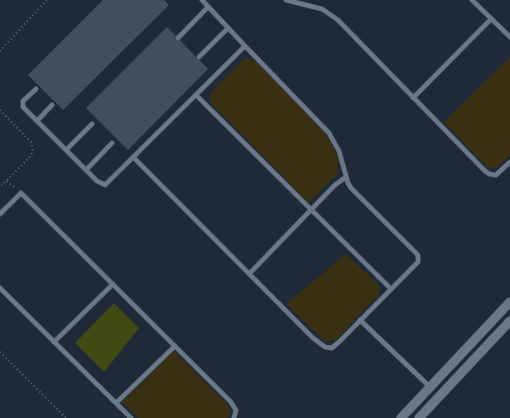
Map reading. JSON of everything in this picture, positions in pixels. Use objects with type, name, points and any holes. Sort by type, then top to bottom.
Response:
[{"type":"street","points":[[401,418],[510,302]]},
{"type":"street","points":[[419,418],[510,322]]},
{"type":"street","points":[[430,387],[442,394]]},
{"type":"lane","points":[[133,158],[313,338],[325,347],[328,348],[335,346],[418,262],[418,255],[351,188],[346,177],[342,160],[329,133],[202,0]]},
{"type":"lane","points":[[286,0],[295,4],[316,6],[330,13],[489,174],[496,175],[510,162]]},
{"type":"lane","points":[[472,0],[510,37]]},
{"type":"lane","points":[[178,38],[208,7]]},
{"type":"lane","points":[[413,98],[491,19]]},
{"type":"lane","points":[[199,57],[228,28]]},
{"type":"lane","points":[[36,89],[22,105],[97,181],[105,185],[245,46]]},
{"type":"lane","points":[[196,95],[391,289]]},
{"type":"lane","points":[[37,121],[52,105]]},
{"type":"lane","points":[[66,150],[92,124]]},
{"type":"lane","points":[[86,170],[112,143]]},
{"type":"lane","points":[[249,274],[334,185],[346,177]]},
{"type":"lane","points":[[0,214],[21,193],[230,401],[236,410],[234,418]]},
{"type":"lane","points":[[54,342],[113,284]]},
{"type":"lane","points":[[0,288],[131,418]]},
{"type":"lane","points":[[360,320],[430,387]]},
{"type":"lane","points":[[116,403],[175,346]]},
{"type":"path","points":[[0,51],[47,0]]},
{"type":"path","points":[[0,110],[31,142],[33,148],[30,157],[0,187]]},
{"type":"path","points":[[7,181],[21,193]]},
{"type":"path","points":[[0,352],[66,418]]},
{"type":"green space","points":[[114,303],[139,328],[104,372],[75,343]]},
{"type":"sand","points":[[246,57],[254,60],[324,131],[338,157],[338,173],[309,203],[210,102],[210,93]]},
{"type":"sand","points":[[510,57],[510,155],[498,167],[487,167],[444,122]]},
{"type":"sand","points":[[346,254],[379,285],[380,293],[336,340],[326,342],[286,304]]},
{"type":"sand","points":[[174,351],[225,402],[231,411],[228,418],[138,418],[122,402]]},
{"type":"building","points":[[103,0],[164,0],[169,5],[63,110],[28,75]]},
{"type":"building","points":[[167,27],[208,69],[128,150],[86,108]]}]
